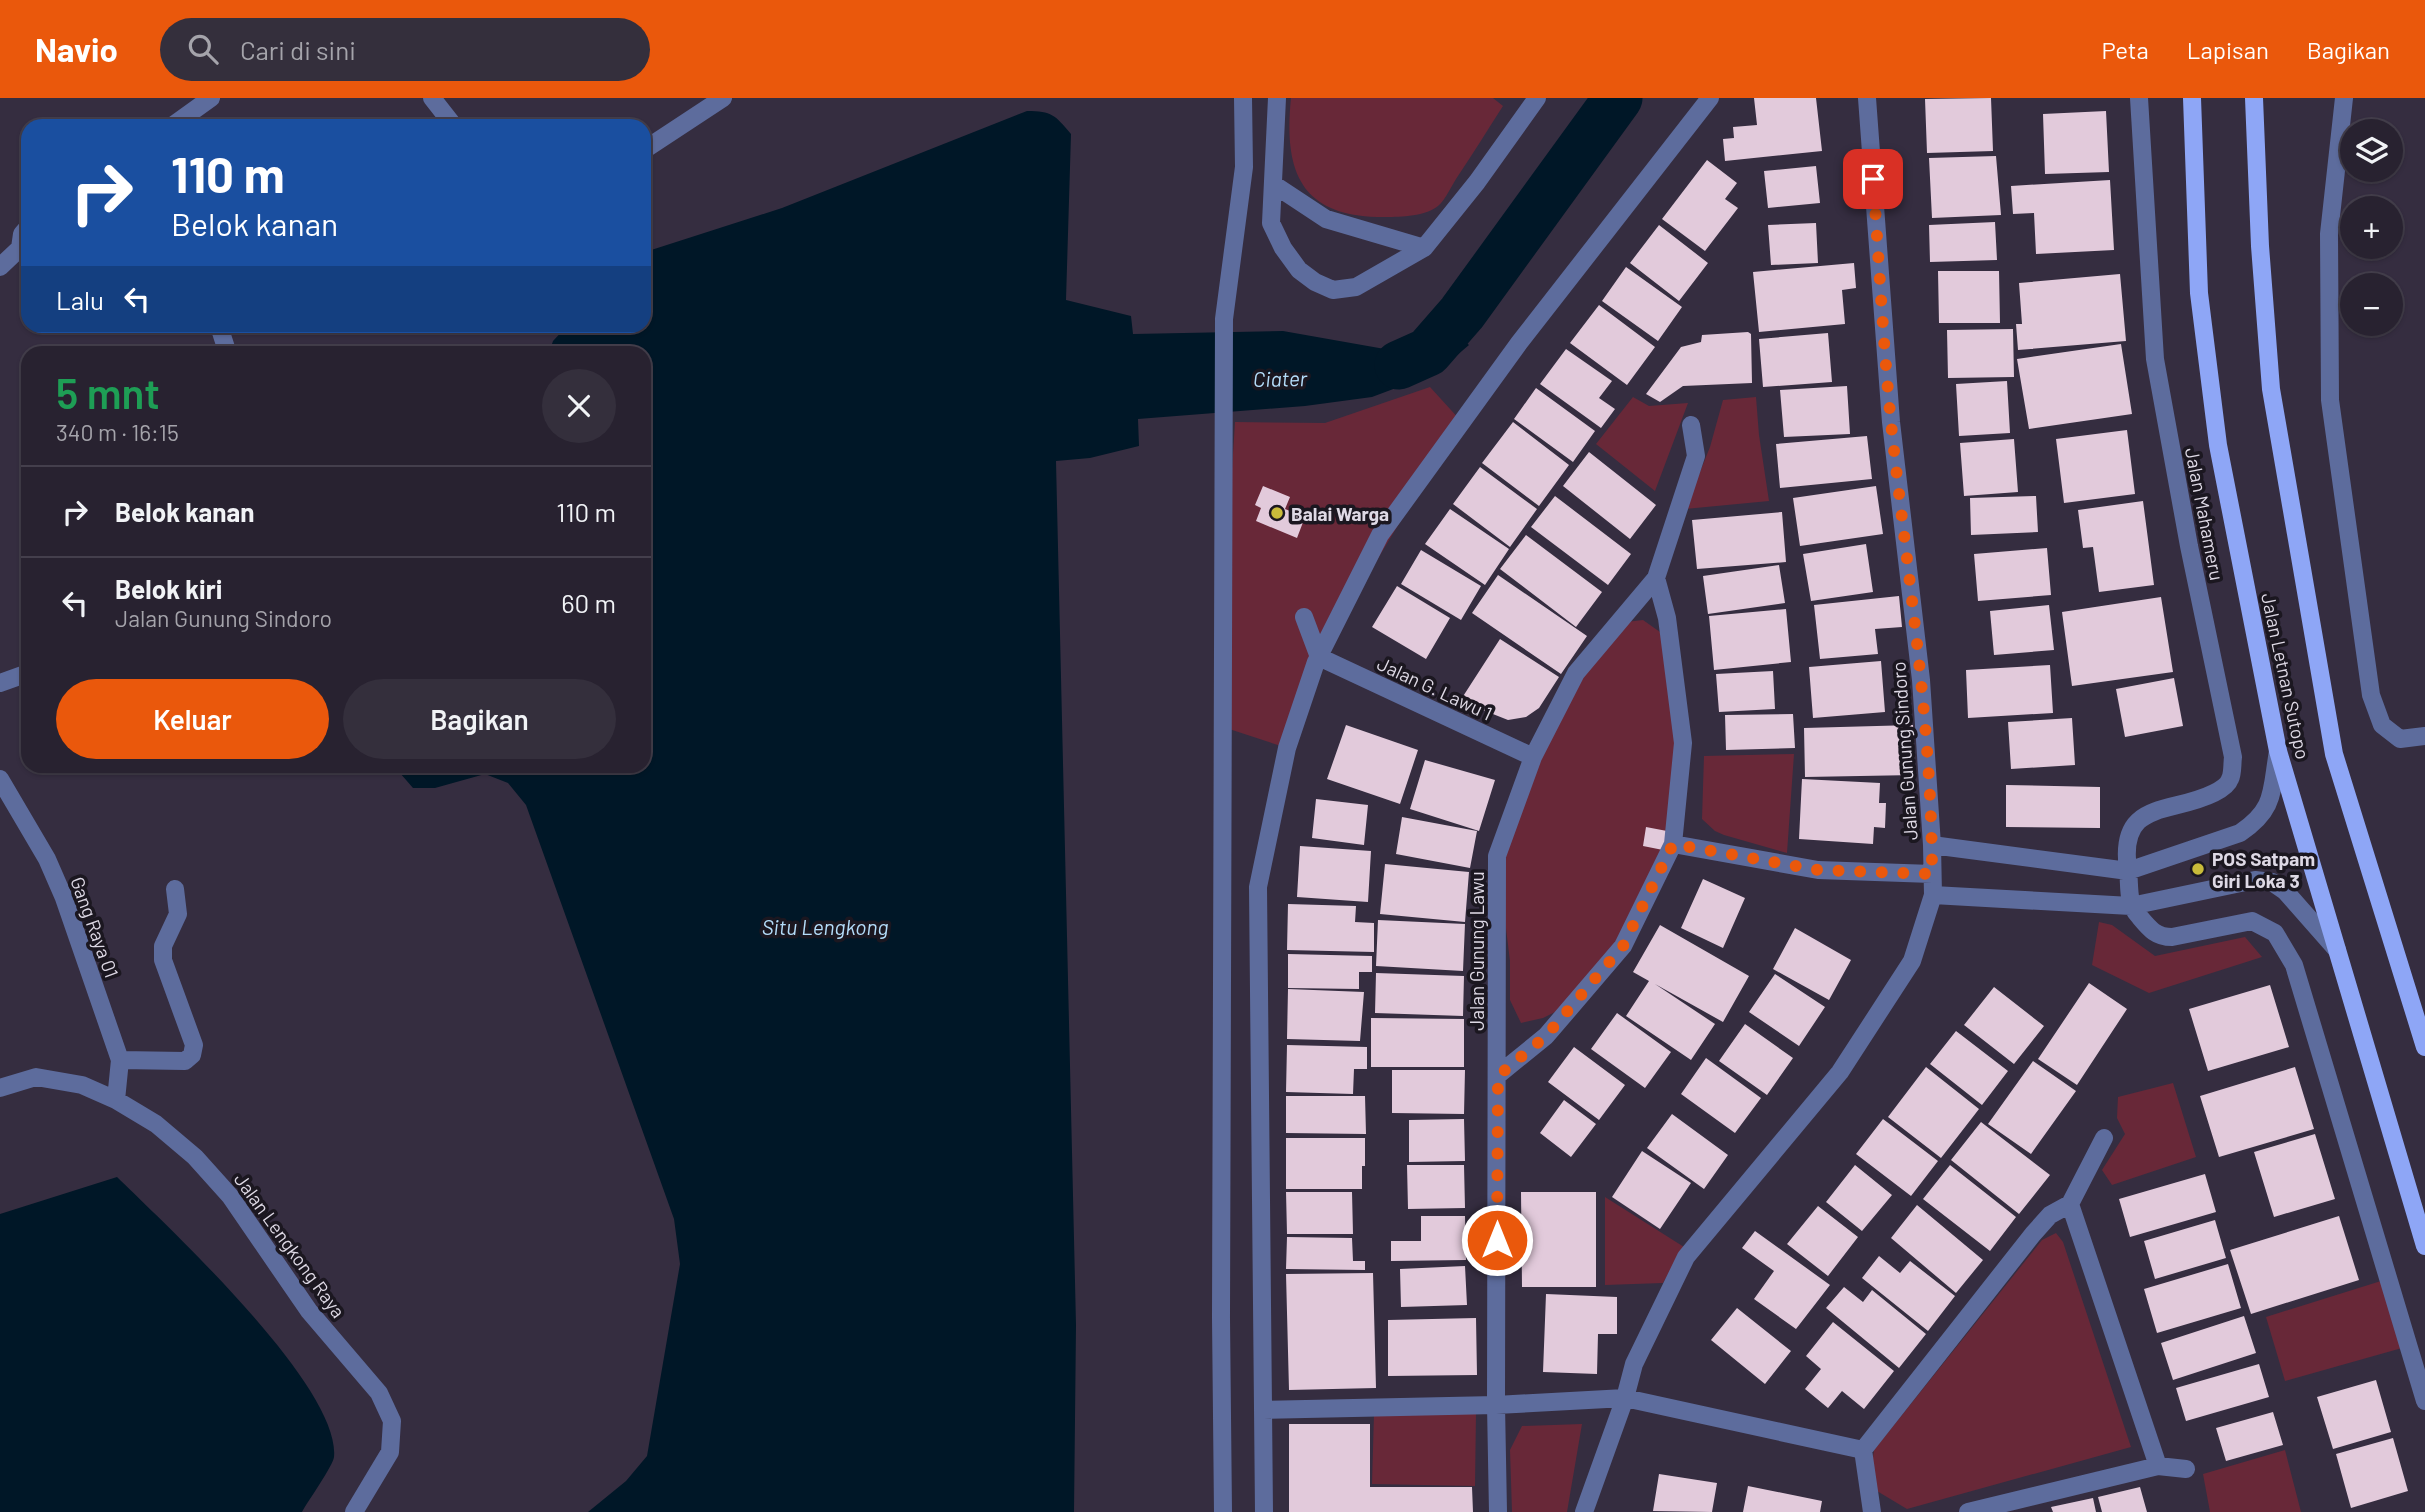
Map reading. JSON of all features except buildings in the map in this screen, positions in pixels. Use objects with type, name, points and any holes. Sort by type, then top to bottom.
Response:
[{"type":"main road","name":"Jalan Letnan Sutopo","points":[[2192,98],[2199,293],[2218,445],[2278,751],[2425,1246]]},
{"type":"main road","name":"Jalan Letnan Sutopo","points":[[2255,100],[2260,246],[2271,389],[2334,754],[2425,1046]]},
{"type":"street","points":[[182,119],[211,98]]},
{"type":"street","points":[[432,98],[448,119]]},
{"type":"street","points":[[651,145],[723,98]]},
{"type":"street","points":[[1223,1512],[1221,1318],[1224,319],[1244,167],[1243,98]]},
{"type":"street","points":[[1277,98],[1271,223],[1283,248],[1299,270],[1333,290],[1356,287],[1424,248],[1477,182],[1537,98]]},
{"type":"street","points":[[1264,1512],[1258,887],[1287,748],[1319,657],[1380,535],[1511,354],[1710,98]]},
{"type":"street","name":"Jalan Gunung Sindoro","points":[[1584,1512],[1625,1398],[1634,1364],[1686,1257],[1840,1072],[1912,961],[1933,895],[1921,680],[1891,422],[1867,98]]},
{"type":"street","name":"Jalan Mahameru","points":[[2131,906],[2124,850],[2138,820],[2148,813],[2207,797],[2220,790],[2230,779],[2233,758],[2189,546],[2155,359],[2139,98]]},
{"type":"street","points":[[2344,98],[2329,234],[2330,400],[2371,695],[2382,725],[2400,739],[2425,736]]},
{"type":"street","points":[[1273,184],[1326,219],[1424,248]]},
{"type":"street","points":[[0,267],[20,248],[21,238]]},
{"type":"street","name":"Jalan Gunung Lawu","points":[[1499,1512],[1496,1405],[1497,856],[1533,757],[1576,673],[1656,578],[1696,456],[1691,425]]},
{"type":"street","points":[[1498,1076],[1546,1036],[1623,946],[1673,844],[1683,743],[1667,618],[1656,578]]},
{"type":"street","points":[[1304,617],[1319,657]]},
{"type":"street","name":"Jalan G. Lawu 1","points":[[1319,657],[1533,757]]},
{"type":"street","points":[[0,683],[21,676]]},
{"type":"street","points":[[1932,845],[2128,871],[2240,833],[2256,822],[2267,808],[2278,751]]},
{"type":"street","name":"Gang Raya 01","points":[[0,779],[47,859],[64,898],[120,1060],[116,1100]]},
{"type":"street","points":[[1673,844],[1818,870],[1932,874]]},
{"type":"street","points":[[1933,895],[2131,906],[2255,880],[2272,882],[2285,891],[2337,950]]},
{"type":"street","points":[[120,1060],[185,1061],[192,1055],[194,1045],[163,960],[163,946],[178,914],[175,889]]},
{"type":"street","points":[[2131,906],[2160,937],[2252,921],[2275,933],[2294,964],[2425,1401]]},
{"type":"street","name":"Jalan Lengkong Raya","points":[[0,1088],[36,1077],[82,1085],[116,1100],[156,1124],[195,1157],[230,1196],[309,1311],[379,1393],[392,1421],[390,1452],[354,1512]]},
{"type":"street","points":[[1872,1512],[1863,1450],[2033,1234],[2050,1215],[2070,1204],[2104,1138]]},
{"type":"street","points":[[2070,1204],[2158,1466]]},
{"type":"street","points":[[1264,1409],[1496,1405],[1625,1398],[1863,1450]]},
{"type":"street","points":[[1968,1512],[2158,1466],[2186,1469]]},
{"type":"shaded area","points":[[1291,98],[1493,98],[1503,106],[1438,206],[1420,214],[1386,217],[1335,210],[1317,200],[1304,187],[1291,149]]},
{"type":"shaded area","points":[[1430,387],[1461,421],[1316,661],[1287,748],[1220,726],[1219,676],[1235,422],[1325,423]]},
{"type":"shaded area","points":[[1633,397],[1649,406],[1688,403],[1655,491],[1596,444]]},
{"type":"shaded area","points":[[1756,397],[1769,501],[1685,509],[1710,447],[1723,400]]},
{"type":"shaded area","points":[[1643,620],[1660,632],[1683,743],[1673,844],[1623,946],[1575,1002],[1543,1018],[1521,1023],[1510,1000],[1510,961],[1497,856],[1580,667],[1626,622]]},
{"type":"shaded area","points":[[1794,754],[1787,853],[1724,835],[1702,819],[1704,756]]},
{"type":"shaded area","points":[[2099,922],[2112,925],[2155,956],[2245,937],[2262,957],[2149,993],[2092,965]]},
{"type":"shaded area","points":[[2173,1083],[2196,1157],[2112,1185],[2102,1170],[2125,1134],[2117,1118],[2118,1097]]},
{"type":"shaded area","points":[[1605,1197],[1684,1247],[1663,1283],[1605,1285]]},
{"type":"shaded area","points":[[2056,1233],[2063,1242],[2131,1447],[1907,1509],[1877,1491],[1871,1472],[1874,1450],[2042,1240]]},
{"type":"shaded area","points":[[2381,1281],[2402,1348],[2285,1381],[2266,1317]]},
{"type":"shaded area","points":[[1476,1413],[1475,1486],[1372,1484],[1374,1414]]},
{"type":"shaded area","points":[[1582,1424],[1567,1512],[1512,1512],[1510,1450],[1522,1426]]},
{"type":"shaded area","points":[[2285,1450],[2301,1512],[2210,1512],[2203,1474]]},
{"type":"water","name":"Situ Lengkong","points":[[1027,111],[1042,112],[1052,115],[1071,134],[1066,300],[1131,316],[1133,334],[1283,331],[1396,351],[1424,338],[1439,316],[1469,345],[1436,373],[1372,397],[1305,406],[1138,419],[1139,446],[1090,458],[1056,461],[1076,1325],[1074,1512],[588,1512],[626,1481],[647,1456],[680,1264],[674,1219],[526,805],[508,783],[485,774],[435,788],[413,788],[400,773],[651,773],[651,346],[551,346],[560,333],[651,333],[651,250],[782,208]]},
{"type":"water","points":[[117,1177],[247,1309],[282,1351],[310,1391],[329,1427],[334,1457],[302,1512],[0,1512],[0,1214]]},
{"type":"waterway","name":"Ciater","points":[[1399,365],[1428,352],[1462,313],[1618,98]]},
{"type":"place","name":"Balai Warga","points":[[1277,513]]},
{"type":"place","name":"POS Satpam Giri Loka 3","points":[[2198,869]]},
{"type":"route","points":[[1497,1240],[1498,1076],[1546,1036],[1623,946],[1673,844],[1818,870],[1932,874],[1921,680],[1891,422],[1873,179]]}]
